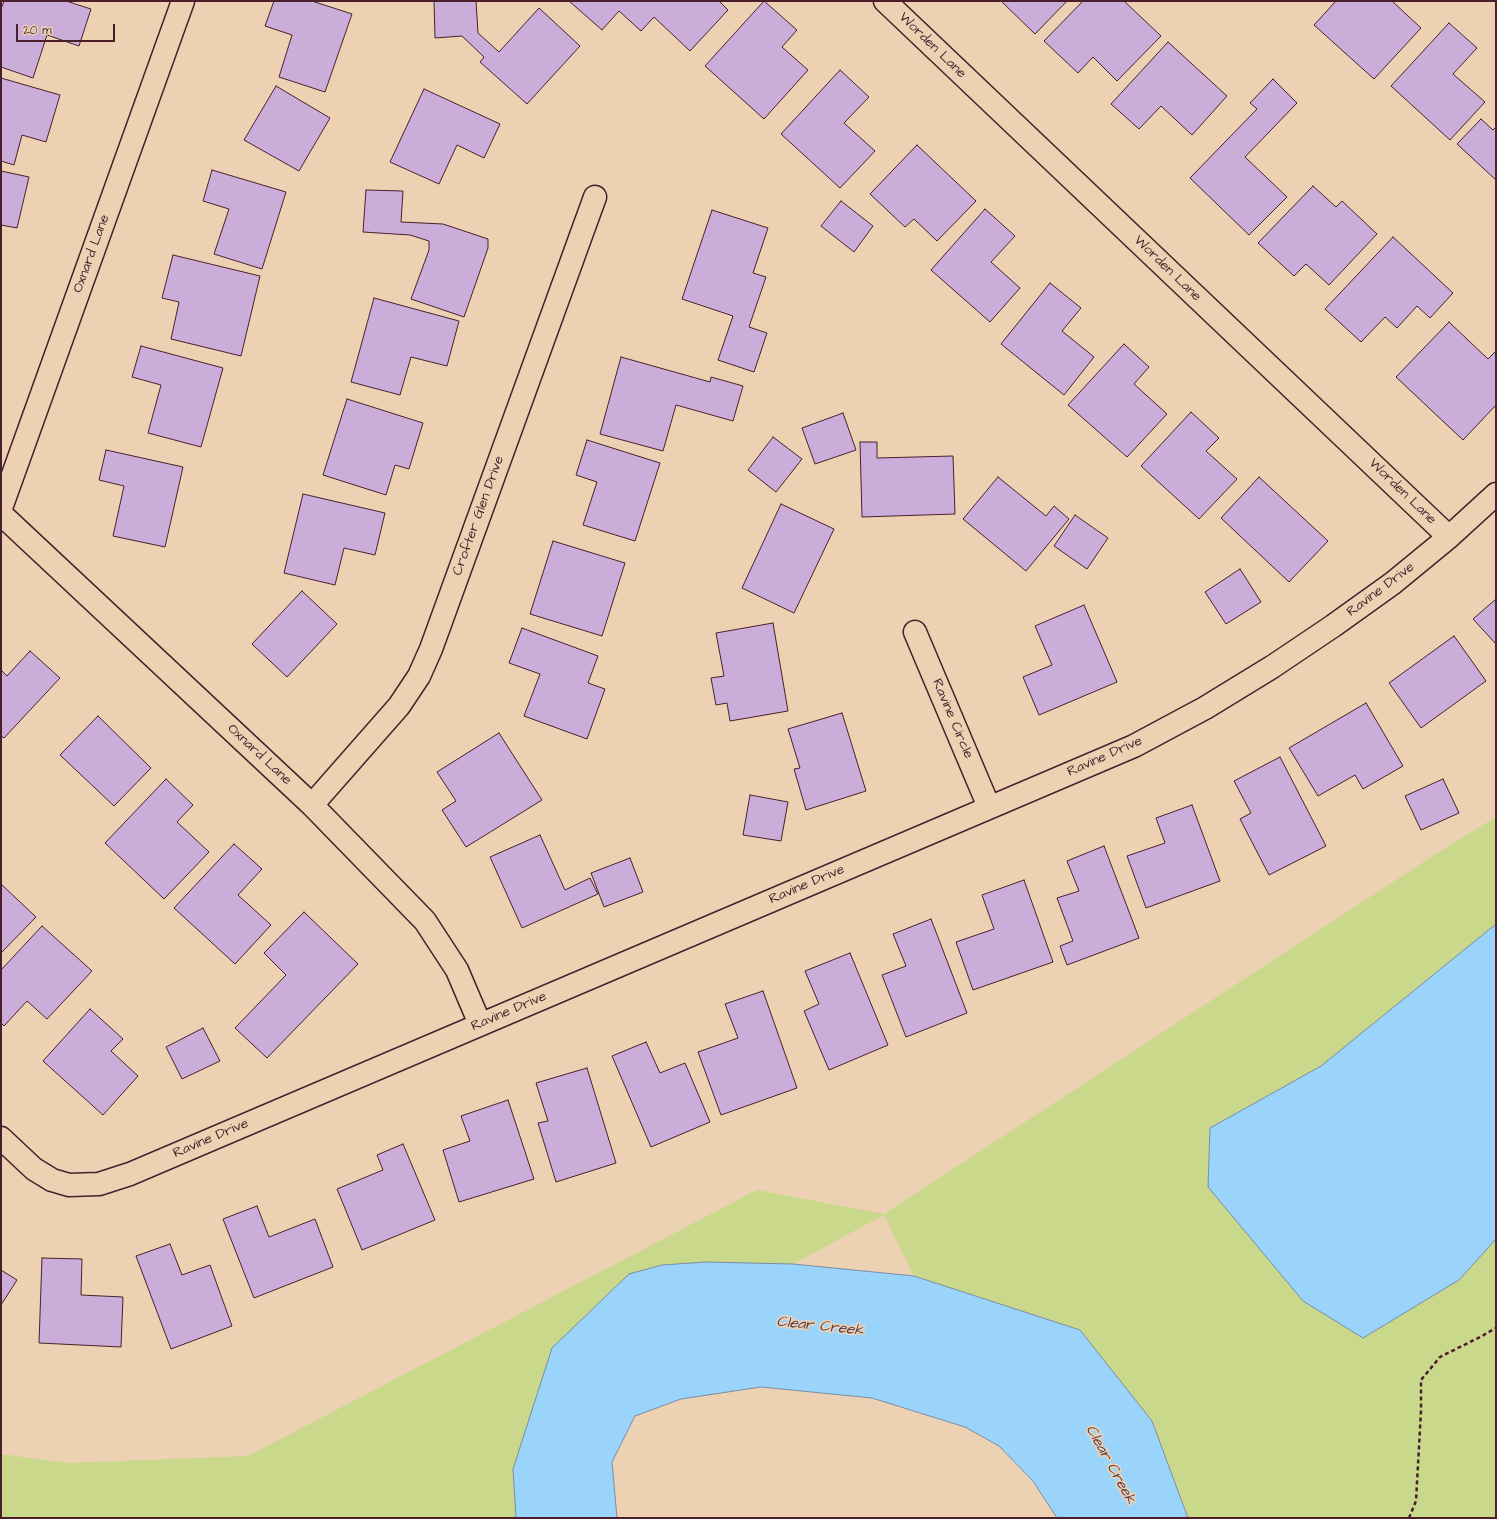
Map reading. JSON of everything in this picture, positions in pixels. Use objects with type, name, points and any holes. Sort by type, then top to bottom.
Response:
[{"type":"street","name":"Oxnard Lane","points":[[1,508],[183,1]]},
{"type":"street","name":"Worden Lane","points":[[885,1],[1448,537]]},
{"type":"street","name":"Crofter Glen Drive","points":[[312,805],[398,706],[419,676],[431,649],[595,197]]},
{"type":"street","name":"Ravine Drive","points":[[1,1138],[34,1170],[52,1180],[69,1185],[99,1184],[130,1174],[1134,746],[1205,708],[1272,667],[1333,626],[1393,584],[1496,494]]},
{"type":"street","name":"Oxnard Lane","points":[[1,514],[312,805],[425,921],[457,970],[480,1024]]},
{"type":"street","name":"Ravine Circle","points":[[915,632],[989,807]]},
{"type":"path","points":[[1409,1518],[1416,1501],[1421,1411],[1421,1380],[1440,1357],[1496,1328]]},
{"type":"green space","points":[[1496,817],[1496,1518],[1188,1518],[1152,1421],[1080,1330],[914,1276],[884,1215],[793,1264],[706,1262],[662,1265],[513,1469],[516,1518],[1,1518],[1,1454],[68,1463],[248,1456],[757,1190],[884,1214],[1442,850]]},
{"type":"water","points":[[1496,924],[1496,1239],[1459,1280],[1363,1338],[1303,1301],[1208,1187],[1210,1128],[1321,1066]]},
{"type":"water","name":"Clear Creek","points":[[706,1262],[793,1264],[914,1276],[1080,1330],[1152,1421],[1188,1518],[1057,1518],[1033,1481],[999,1446],[965,1427],[872,1398],[761,1387],[681,1399],[635,1416],[612,1462],[617,1518],[516,1518],[513,1469],[552,1348],[629,1274],[662,1265]]},
{"type":"building","points":[[4,1],[66,1],[91,9],[79,46],[47,35],[33,78],[1,67],[1,9]]},
{"type":"building","points":[[274,1],[312,1],[352,14],[325,92],[279,77],[292,35],[265,26]]},
{"type":"building","points":[[434,1],[476,1],[478,33],[499,52],[539,8],[580,46],[527,104],[480,62],[484,57],[462,36],[435,38]]},
{"type":"building","points":[[569,1],[719,1],[728,10],[690,51],[654,17],[641,31],[619,11],[602,30]]},
{"type":"building","points":[[764,1],[797,30],[782,47],[808,70],[764,119],[705,66]]},
{"type":"building","points":[[1001,1],[1067,1],[1035,34]]},
{"type":"building","points":[[1083,1],[1124,1],[1161,36],[1117,81],[1093,57],[1078,73],[1044,41]]},
{"type":"building","points":[[1336,1],[1392,1],[1421,28],[1374,79],[1314,25]]},
{"type":"building","points":[[1449,23],[1477,48],[1453,74],[1485,102],[1450,140],[1391,86]]},
{"type":"building","points":[[1168,42],[1227,96],[1192,135],[1161,106],[1139,129],[1111,104]]},
{"type":"building","points":[[840,70],[869,97],[844,123],[875,151],[840,188],[781,134]]},
{"type":"building","points":[[1,78],[60,95],[46,142],[22,135],[14,165],[1,161]]},
{"type":"building","points":[[1273,79],[1297,103],[1245,157],[1287,197],[1249,235],[1190,178],[1257,109],[1250,103]]},
{"type":"building","points":[[276,86],[330,118],[299,171],[244,140]]},
{"type":"building","points":[[424,89],[500,124],[484,158],[457,145],[439,184],[390,162]]},
{"type":"building","points":[[1481,119],[1493,130],[1496,127],[1496,180],[1457,144]]},
{"type":"building","points":[[917,145],[976,201],[937,241],[914,219],[905,227],[870,194]]},
{"type":"building","points":[[212,170],[286,192],[262,269],[214,254],[229,209],[203,201]]},
{"type":"building","points":[[1,171],[29,177],[17,228],[1,225]]},
{"type":"building","points":[[1313,186],[1336,207],[1342,201],[1377,234],[1329,285],[1306,264],[1294,276],[1258,243]]},
{"type":"building","points":[[366,190],[403,191],[401,222],[443,224],[488,239],[488,248],[464,317],[411,299],[429,250],[429,241],[410,235],[363,232]]},
{"type":"building","points":[[841,201],[873,226],[854,252],[821,226]]},
{"type":"building","points":[[985,209],[1015,236],[991,262],[1020,288],[990,322],[931,270]]},
{"type":"building","points":[[712,210],[768,228],[753,273],[766,277],[749,327],[767,333],[754,372],[718,360],[733,316],[682,299]]},
{"type":"building","points":[[1393,237],[1453,293],[1430,318],[1417,306],[1397,328],[1385,317],[1361,342],[1325,309]]},
{"type":"building","points":[[173,255],[260,276],[241,356],[171,339],[179,302],[162,298]]},
{"type":"building","points":[[1050,283],[1081,308],[1062,331],[1094,357],[1064,395],[1001,344]]},
{"type":"building","points":[[374,298],[459,321],[447,366],[411,357],[400,395],[351,382]]},
{"type":"building","points":[[1449,322],[1488,359],[1496,351],[1496,405],[1463,440],[1396,377]]},
{"type":"building","points":[[1124,344],[1149,367],[1134,384],[1167,414],[1127,457],[1068,405]]},
{"type":"building","points":[[141,346],[223,368],[201,447],[148,433],[161,385],[132,377]]},
{"type":"building","points":[[621,357],[710,382],[711,377],[743,386],[733,421],[676,405],[663,451],[600,434]]},
{"type":"building","points":[[347,399],[423,423],[409,469],[395,465],[386,495],[323,475]]},
{"type":"building","points":[[1191,412],[1219,438],[1206,451],[1237,479],[1199,519],[1141,466]]},
{"type":"building","points":[[843,413],[856,450],[815,464],[802,428]]},
{"type":"building","points":[[773,437],[802,459],[776,492],[748,470]]},
{"type":"building","points":[[587,440],[660,463],[635,541],[583,525],[597,482],[576,475]]},
{"type":"building","points":[[860,442],[877,442],[877,458],[953,456],[955,514],[862,517]]},
{"type":"building","points":[[106,450],[183,467],[165,547],[113,536],[124,486],[99,480]]},
{"type":"building","points":[[998,477],[1046,516],[1054,506],[1069,519],[1026,571],[963,519]]},
{"type":"building","points":[[1259,477],[1328,541],[1289,582],[1221,518]]},
{"type":"building","points":[[303,494],[385,513],[375,555],[344,548],[335,585],[284,573]]},
{"type":"building","points":[[781,504],[834,529],[794,613],[742,588]]},
{"type":"building","points":[[1075,515],[1108,538],[1087,569],[1054,546]]},
{"type":"building","points":[[553,541],[625,563],[602,636],[530,614]]},
{"type":"building","points":[[1240,569],[1261,602],[1226,624],[1205,592]]},
{"type":"building","points":[[302,591],[337,624],[287,677],[252,644]]},
{"type":"building","points":[[1496,599],[1496,644],[1473,619]]},
{"type":"building","points":[[1084,605],[1117,682],[1039,715],[1023,677],[1052,665],[1035,626]]},
{"type":"building","points":[[773,623],[788,711],[730,721],[727,703],[716,705],[711,678],[724,676],[716,633]]},
{"type":"building","points":[[522,628],[598,656],[588,683],[605,689],[587,739],[524,716],[540,674],[509,663]]},
{"type":"building","points":[[1454,636],[1486,681],[1421,728],[1389,683]]},
{"type":"building","points":[[30,651],[60,678],[4,738],[1,736],[1,670],[7,676]]},
{"type":"building","points":[[1366,703],[1403,766],[1363,789],[1355,775],[1318,796],[1289,748]]},
{"type":"building","points":[[842,713],[866,791],[806,810],[794,769],[800,768],[788,729]]},
{"type":"building","points":[[98,716],[151,768],[114,806],[60,755]]},
{"type":"building","points":[[499,733],[542,800],[466,847],[442,810],[456,801],[437,772]]},
{"type":"building","points":[[1280,757],[1326,846],[1269,875],[1240,819],[1251,813],[1234,781]]},
{"type":"building","points":[[166,779],[193,805],[177,822],[209,852],[164,899],[105,843]]},
{"type":"building","points":[[1443,779],[1459,813],[1421,830],[1405,796]]},
{"type":"building","points":[[750,795],[788,802],[781,841],[743,835]]},
{"type":"building","points":[[1192,805],[1220,881],[1146,908],[1127,856],[1165,843],[1156,818]]},
{"type":"building","points":[[540,835],[565,890],[590,878],[598,894],[522,928],[490,857]]},
{"type":"building","points":[[234,844],[262,869],[238,895],[271,925],[235,964],[174,908]]},
{"type":"building","points":[[1104,846],[1139,938],[1067,965],[1060,946],[1073,941],[1057,898],[1079,891],[1067,861]]},
{"type":"building","points":[[630,858],[643,892],[604,907],[591,873]]},
{"type":"building","points":[[1024,880],[1053,962],[973,990],[956,942],[994,929],[982,895]]},
{"type":"building","points":[[1,884],[36,917],[1,953]]},
{"type":"building","points":[[304,912],[358,964],[267,1058],[235,1028],[286,975],[264,953]]},
{"type":"building","points":[[931,919],[967,1013],[906,1037],[882,975],[906,966],[893,934]]},
{"type":"building","points":[[42,926],[92,971],[47,1019],[27,1001],[4,1026],[1,1023],[1,970]]},
{"type":"building","points":[[850,953],[888,1045],[829,1070],[804,1011],[819,1004],[805,971]]},
{"type":"building","points":[[763,991],[797,1088],[721,1115],[698,1052],[738,1038],[725,1004]]},
{"type":"building","points":[[90,1009],[123,1039],[111,1051],[138,1076],[103,1115],[43,1061]]},
{"type":"building","points":[[203,1028],[220,1061],[182,1079],[166,1047]]},
{"type":"building","points":[[646,1042],[660,1073],[685,1063],[710,1122],[651,1147],[612,1056]]},
{"type":"building","points":[[587,1068],[616,1163],[556,1182],[538,1123],[548,1121],[536,1083]]},
{"type":"building","points":[[508,1100],[534,1179],[459,1202],[443,1150],[470,1141],[461,1116]]},
{"type":"building","points":[[403,1144],[435,1220],[362,1250],[337,1189],[383,1170],[377,1155]]},
{"type":"building","points":[[257,1206],[269,1237],[315,1219],[333,1267],[254,1298],[223,1219]]},
{"type":"building","points":[[170,1244],[182,1275],[210,1265],[232,1326],[171,1349],[136,1256]]},
{"type":"building","points":[[42,1258],[82,1259],[81,1295],[123,1297],[121,1347],[39,1343]]},
{"type":"building","points":[[1,1270],[17,1280],[1,1305]]}]
